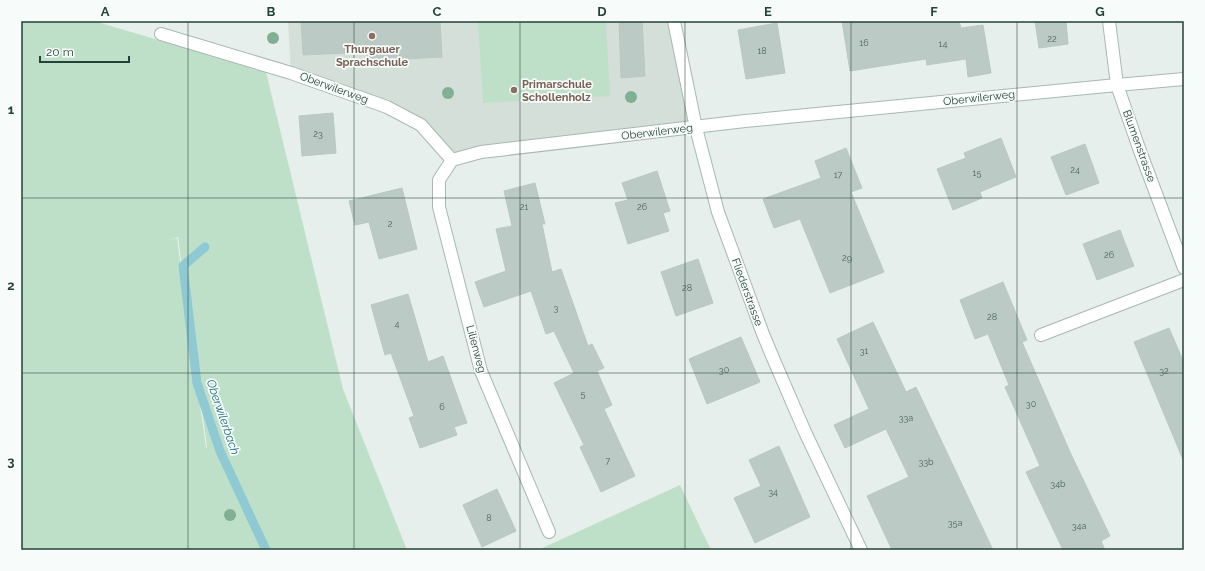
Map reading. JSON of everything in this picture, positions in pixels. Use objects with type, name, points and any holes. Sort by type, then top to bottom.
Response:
[{"type":"street","name":"Fliederstrasse","points":[[674,21],[696,128],[718,212],[763,334],[802,425],[861,550]]},
{"type":"street","name":"Blumenstrasse","points":[[1109,21],[1117,85],[1184,268]]},
{"type":"street","name":"Oberwilerweg","points":[[161,34],[291,73],[387,107],[421,125],[452,160],[481,152],[696,128],[745,121],[1184,79]]},
{"type":"street","name":"Lilienweg","points":[[452,160],[439,180],[439,207],[481,371],[549,532]]},
{"type":"street","points":[[1042,335],[1184,280]]},
{"type":"shaded area","name":"Primarschule Schollenholz","points":[[288,21],[674,21],[696,128],[452,160],[421,125],[291,73]]},
{"type":"green space","points":[[21,21],[94,21],[266,72],[343,389],[407,550],[21,550]],"holes":[[[178,237],[206,448],[177,238],[167,241]]]},
{"type":"green space","points":[[478,21],[606,21],[610,96],[483,103]]},
{"type":"green space","points":[[680,485],[711,550],[538,550]]},
{"type":"building","name":"Thurgauer Sprachschule","points":[[301,21],[440,21],[442,57],[368,61],[367,52],[303,55]]},
{"type":"building","points":[[619,21],[642,21],[645,76],[621,78]]},
{"type":"building","points":[[842,21],[959,21],[961,28],[983,25],[991,73],[968,77],[966,59],[927,65],[926,59],[850,71]]},
{"type":"building","points":[[1035,21],[1066,21],[1068,44],[1039,48]]},
{"type":"building","points":[[777,23],[785,73],[746,79],[738,30]]},
{"type":"building","points":[[333,113],[336,153],[302,156],[299,116]]},
{"type":"building","points":[[1001,138],[1016,177],[980,192],[982,198],[953,210],[937,169],[966,158],[964,153]]},
{"type":"building","points":[[1085,144],[1099,183],[1066,195],[1051,157]]},
{"type":"building","points":[[846,148],[862,188],[851,192],[884,272],[830,293],[800,219],[774,228],[763,199],[821,178],[815,161]]},
{"type":"building","points":[[657,171],[670,211],[663,213],[669,231],[628,244],[615,203],[628,200],[622,183]]},
{"type":"building","points":[[535,183],[545,224],[542,224],[552,272],[561,269],[588,346],[592,344],[604,368],[597,371],[612,405],[604,409],[635,476],[601,492],[580,447],[584,445],[554,383],[574,373],[554,331],[546,334],[531,291],[484,307],[475,282],[506,271],[496,229],[512,226],[504,191]]},
{"type":"building","points":[[402,188],[417,249],[379,259],[369,222],[355,225],[349,201]]},
{"type":"building","points":[[1120,230],[1134,266],[1097,280],[1083,244]]},
{"type":"building","points":[[698,259],[713,303],[676,316],[661,272]]},
{"type":"building","points":[[1003,282],[1027,340],[1022,342],[1070,452],[1110,536],[1101,541],[1105,550],[1063,550],[1026,472],[1040,466],[1005,387],[1009,385],[988,334],[975,339],[960,300]]},
{"type":"building","points":[[408,294],[428,362],[443,356],[467,423],[454,427],[457,435],[420,448],[409,418],[414,416],[391,353],[385,355],[371,305]]},
{"type":"building","points":[[873,322],[906,392],[916,387],[993,550],[892,550],[867,496],[909,477],[886,429],[845,448],[834,425],[869,409],[837,339]]},
{"type":"building","points":[[1169,328],[1184,363],[1184,462],[1134,342]]},
{"type":"building","points":[[741,337],[760,382],[707,404],[689,359]]},
{"type":"building","points":[[779,446],[810,517],[755,543],[734,498],[761,486],[749,460]]},
{"type":"building","points":[[497,489],[516,531],[482,547],[463,505]]},
{"type":"waterway","name":"Oberwilerbach","points":[[205,247],[183,266],[197,383],[220,451],[266,550]]},
{"type":"place","name":"Thurgauer Sprachschule","points":[[372,36]]},
{"type":"place","name":"Primarschule Schollenholz","points":[[514,90]]}]
